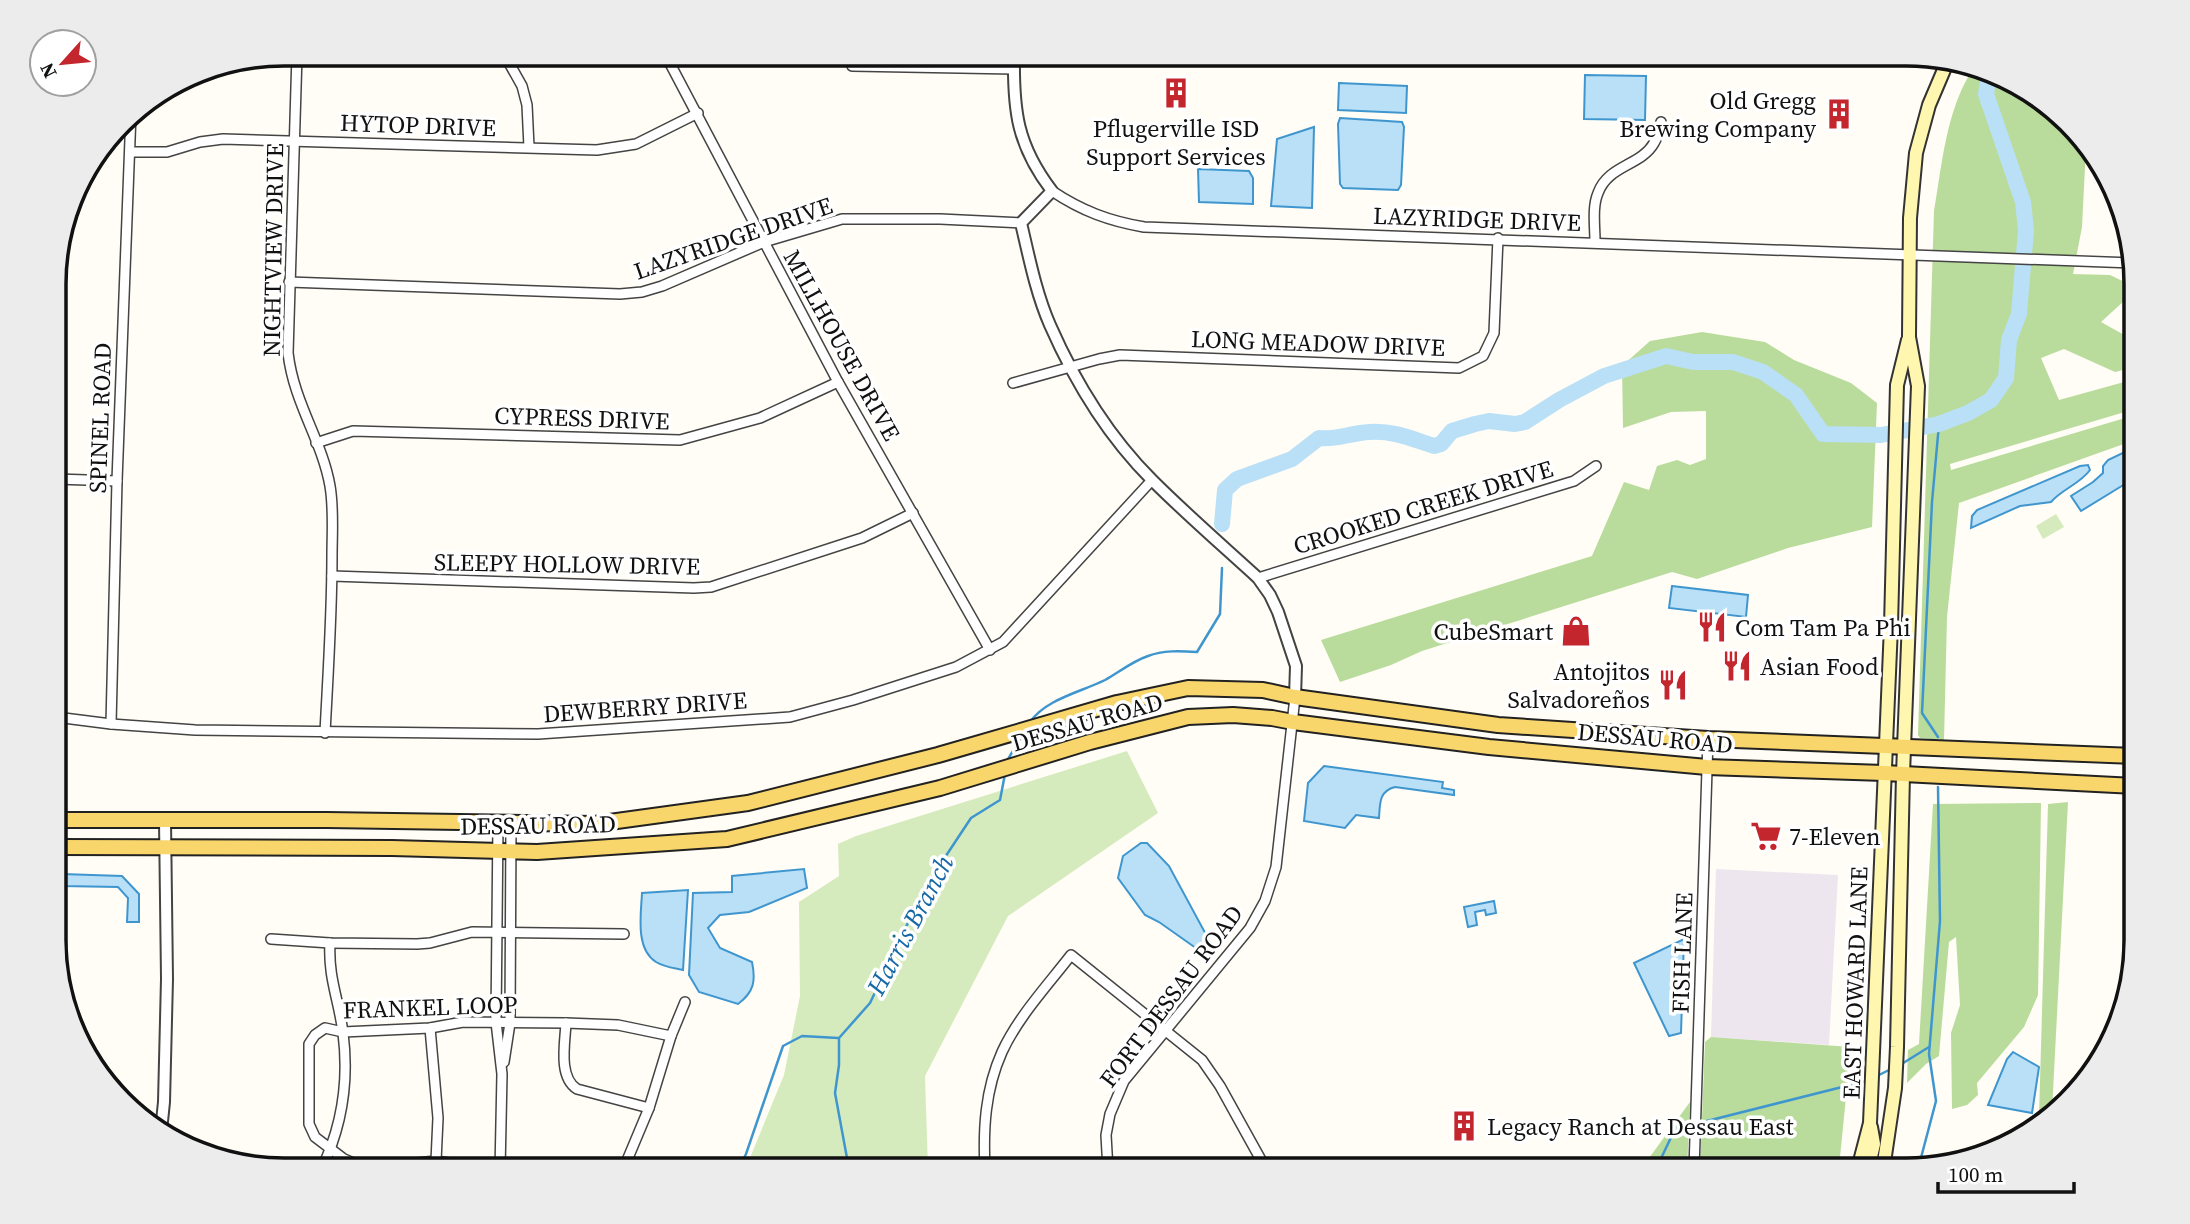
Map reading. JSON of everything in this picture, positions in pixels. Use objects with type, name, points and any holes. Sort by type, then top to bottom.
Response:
[{"type":"main road","name":"EAST HOWARD LANE","points":[[1886,1157],[1895,1088],[1897,1047],[1903,774],[1918,386],[1909,337],[1911,190],[1916,153],[1929,105],[1944,70]]},
{"type":"main road","name":"EAST HOWARD LANE","points":[[1861,1157],[1870,1123],[1871,1107],[1891,626],[1897,385],[1909,337]]},
{"type":"main road","name":"DESSAU ROAD","points":[[67,820],[595,824],[748,803],[937,755],[1117,703],[1188,688],[1262,690],[1498,725],[1708,739],[2123,756]]},
{"type":"main road","name":"DESSAU ROAD","points":[[67,847],[537,852],[727,839],[940,788],[1058,752],[1188,717],[1233,715],[1489,747],[1707,767],[2123,785]]},
{"type":"main road","points":[[1870,1123],[1874,1144],[1871,1157]]},
{"type":"street","name":"NIGHTVIEW DRIVE","points":[[296,67],[288,353],[291,376],[316,443],[330,491],[332,576],[325,733]]},
{"type":"street","points":[[511,67],[522,86],[527,105],[529,148]]},
{"type":"street","name":"MILLHOUSE DRIVE","points":[[672,67],[838,382],[990,650]]},
{"type":"street","points":[[906,67],[1014,69],[1020,132],[1027,154],[1052,191],[1021,223],[1037,289],[1050,325],[1100,417],[1152,480],[1258,578],[1278,612],[1296,666],[1295,697]]},
{"type":"street","name":"HYTOP DRIVE","points":[[131,152],[167,152],[223,139],[597,150],[621,147],[658,134],[698,113]]},
{"type":"street","points":[[1595,242],[1595,206],[1598,192],[1615,171],[1647,152],[1655,142],[1661,122]]},
{"type":"street","name":"SPINEL ROAD","points":[[111,724],[117,481],[131,131]]},
{"type":"street","name":"LAZYRIDGE DRIVE","points":[[1052,191],[1095,216],[1144,227],[2122,263]]},
{"type":"street","name":"LAZYRIDGE DRIVE","points":[[289,282],[620,294],[642,292],[662,286],[764,242],[842,219],[940,219],[1021,223]]},
{"type":"street","name":"LONG MEADOW DRIVE","points":[[1013,383],[1120,355],[1459,368],[1482,356],[1494,333],[1498,238]]},
{"type":"street","name":"CYPRESS DRIVE","points":[[316,443],[353,431],[680,440],[760,418],[838,382]]},
{"type":"street","name":"CROOKED CREEK DRIVE","points":[[1258,578],[1574,481],[1595,466]]},
{"type":"street","points":[[67,479],[117,481]]},
{"type":"street","name":"DEWBERRY DRIVE","points":[[67,718],[195,730],[538,734],[790,717],[914,682],[956,667],[1003,642],[1152,480]]},
{"type":"street","name":"SLEEPY HOLLOW DRIVE","points":[[332,576],[711,587],[862,538],[913,513]]},
{"type":"street","name":"FORT DESSAU ROAD","points":[[1107,1157],[1106,1135],[1115,1098],[1125,1081],[1250,928],[1265,901],[1276,867],[1295,697]]},
{"type":"street","name":"FISH LANE","points":[[1694,1157],[1708,739]]},
{"type":"street","points":[[162,1119],[167,979],[165,821]]},
{"type":"street","points":[[502,1074],[496,1022],[497,932],[504,824]]},
{"type":"street","points":[[500,1158],[502,1074],[510,1023],[511,932],[504,850]]},
{"type":"street","points":[[271,939],[417,944],[472,932],[624,934]]},
{"type":"street","points":[[327,1158],[332,1148],[345,1093],[343,1032],[329,967],[330,943]]},
{"type":"street","points":[[985,1158],[985,1107],[1001,1053],[1017,1026],[1071,955],[1202,1060],[1220,1086],[1259,1157]]},
{"type":"street","points":[[628,1158],[649,1108],[671,1036],[685,1002]]},
{"type":"street","name":"FRANKEL LOOP","points":[[343,1158],[315,1137],[309,1124],[309,1044],[315,1034],[325,1028],[343,1032],[430,1028],[463,1022],[618,1024],[671,1036]]},
{"type":"street","points":[[566,1023],[565,1073],[571,1086],[649,1108]]},
{"type":"street","points":[[430,1028],[438,1118],[436,1158]]},
{"type":"shaded area","points":[[1716,869],[1838,875],[1829,1045],[1711,1037]]},
{"type":"green space","points":[[1969,76],[2014,96],[2060,130],[2085,163],[2082,227],[2073,274],[2110,275],[2123,281],[2123,302],[2101,322],[2123,334],[2123,370],[2115,372],[2064,349],[2041,358],[2059,400],[2123,382],[2123,413],[1950,464],[1951,470],[2123,419],[2123,444],[1959,503],[1947,617],[1944,740],[1920,738],[1918,735],[1934,211],[1950,121]]},
{"type":"green space","points":[[1702,332],[1765,342],[1794,360],[1851,383],[1877,403],[1872,527],[1788,548],[1697,579],[1672,572],[1422,651],[1391,665],[1340,682],[1321,640],[1592,556],[1624,482],[1649,490],[1657,466],[1677,460],[1690,465],[1706,459],[1706,411],[1671,412],[1623,428],[1622,366],[1650,341]]},
{"type":"green space","points":[[2056,514],[2064,527],[2043,539],[2036,526]]},
{"type":"green space","points":[[1127,751],[1158,813],[1008,916],[925,1076],[928,1158],[750,1158],[784,1075],[800,996],[799,902],[839,876],[838,844],[856,836]]},
{"type":"green space","points":[[2068,802],[2053,1099],[2039,1111],[2048,804]]},
{"type":"green space","points":[[2041,803],[2038,995],[2024,1027],[1977,1083],[1978,1095],[1967,1105],[1952,1109],[1951,1033],[1960,1005],[1956,937],[1949,942],[1939,1056],[1926,1064],[1907,1083],[1908,1050],[1919,1044],[1933,804]]},
{"type":"green space","points":[[1711,1037],[1851,1047],[1840,1157],[1700,1157],[1705,1042]]},
{"type":"green space","points":[[1690,1102],[1688,1157],[1650,1157]]},
{"type":"water","points":[[1585,75],[1646,76],[1645,120],[1584,119]]},
{"type":"water","points":[[1339,83],[1407,86],[1406,113],[1338,110]]},
{"type":"water","points":[[1340,118],[1402,122],[1401,185],[1398,190],[1343,188],[1340,184]]},
{"type":"water","points":[[1314,127],[1312,208],[1271,206],[1277,139]]},
{"type":"water","points":[[1198,169],[1249,171],[1253,178],[1253,204],[1199,202]]},
{"type":"water","points":[[2123,453],[2123,485],[2081,511],[2071,496],[2103,473],[2103,466],[2108,460]]},
{"type":"water","points":[[2088,465],[2090,470],[2086,475],[2051,502],[2020,506],[1971,528],[1972,516],[1977,510]]},
{"type":"water","points":[[1672,586],[1748,595],[1746,617],[1669,608]]},
{"type":"water","points":[[1324,766],[1443,782],[1442,788],[1454,790],[1454,795],[1395,787],[1383,795],[1379,818],[1356,815],[1345,828],[1304,821],[1308,783]]},
{"type":"water","points":[[1141,843],[1147,843],[1169,866],[1216,953],[1210,958],[1145,915],[1118,878],[1123,856]]},
{"type":"water","points":[[804,869],[807,888],[749,912],[720,915],[708,928],[720,948],[752,962],[754,980],[748,995],[738,1004],[699,992],[689,975],[693,893],[732,892],[732,876]]},
{"type":"water","points":[[67,874],[122,876],[139,894],[139,922],[127,922],[128,898],[118,887],[67,886]]},
{"type":"water","points":[[688,890],[683,970],[656,962],[645,949],[641,931],[642,893]]},
{"type":"water","points":[[1494,901],[1496,913],[1486,915],[1485,910],[1475,912],[1477,925],[1468,927],[1464,907]]},
{"type":"water","points":[[1684,939],[1681,1033],[1669,1036],[1634,963]]},
{"type":"water","points":[[2013,1052],[2039,1067],[2032,1113],[1988,1105],[2007,1059]]},
{"type":"waterway","name":"Harris Branch","points":[[1222,524],[1225,490],[1237,479],[1292,459],[1319,438],[1386,432],[1434,446],[1441,444],[1452,431],[1475,424],[1489,421],[1515,424],[1525,422],[1604,376],[1666,356],[1693,362],[1733,362],[1763,372],[1796,395],[1823,434],[1881,435],[1939,424],[1968,413],[1991,400],[2006,378],[2009,340],[2019,314],[2026,230],[2023,202],[1986,94],[1988,83]]},
{"type":"waterway","points":[[1938,737],[1922,713],[1932,502],[1939,424]]},
{"type":"waterway","name":"Harris Branch","points":[[1030,722],[1045,707],[1105,680],[1142,658],[1166,652],[1197,652],[1220,614],[1222,568]]},
{"type":"waterway","name":"Harris Branch","points":[[1007,761],[1021,737]]},
{"type":"waterway","name":"Harris Branch","points":[[847,1158],[835,1093],[839,1038],[870,1003],[924,889],[971,818],[1000,800],[1005,774]]},
{"type":"waterway","points":[[1921,1157],[1936,1101],[1929,1054],[1940,921],[1938,787]]},
{"type":"waterway","points":[[744,1158],[783,1046],[802,1036],[838,1038]]},
{"type":"waterway","points":[[1900,1065],[1929,1047]]},
{"type":"waterway","points":[[1875,1077],[1891,1069]]},
{"type":"waterway","points":[[1703,1122],[1866,1081]]},
{"type":"waterway","points":[[1662,1157],[1675,1129],[1688,1126]]},
{"type":"place","name":"Pflugerville ISD Support Services","points":[[1176,93]]},
{"type":"place","name":"Old Gregg Brewing Company","points":[[1839,114]]},
{"type":"place","name":"Com Tam Pa Phi","points":[[1712,627]]},
{"type":"place","name":"CubeSmart","points":[[1576,631]]},
{"type":"place","name":"Asian Food","points":[[1737,666]]},
{"type":"place","name":"Antojitos Salvadoreños","points":[[1673,685]]},
{"type":"place","name":"7-Eleven","points":[[1766,836]]},
{"type":"place","name":"Legacy Ranch at Dessau East","points":[[1464,1126]]}]
